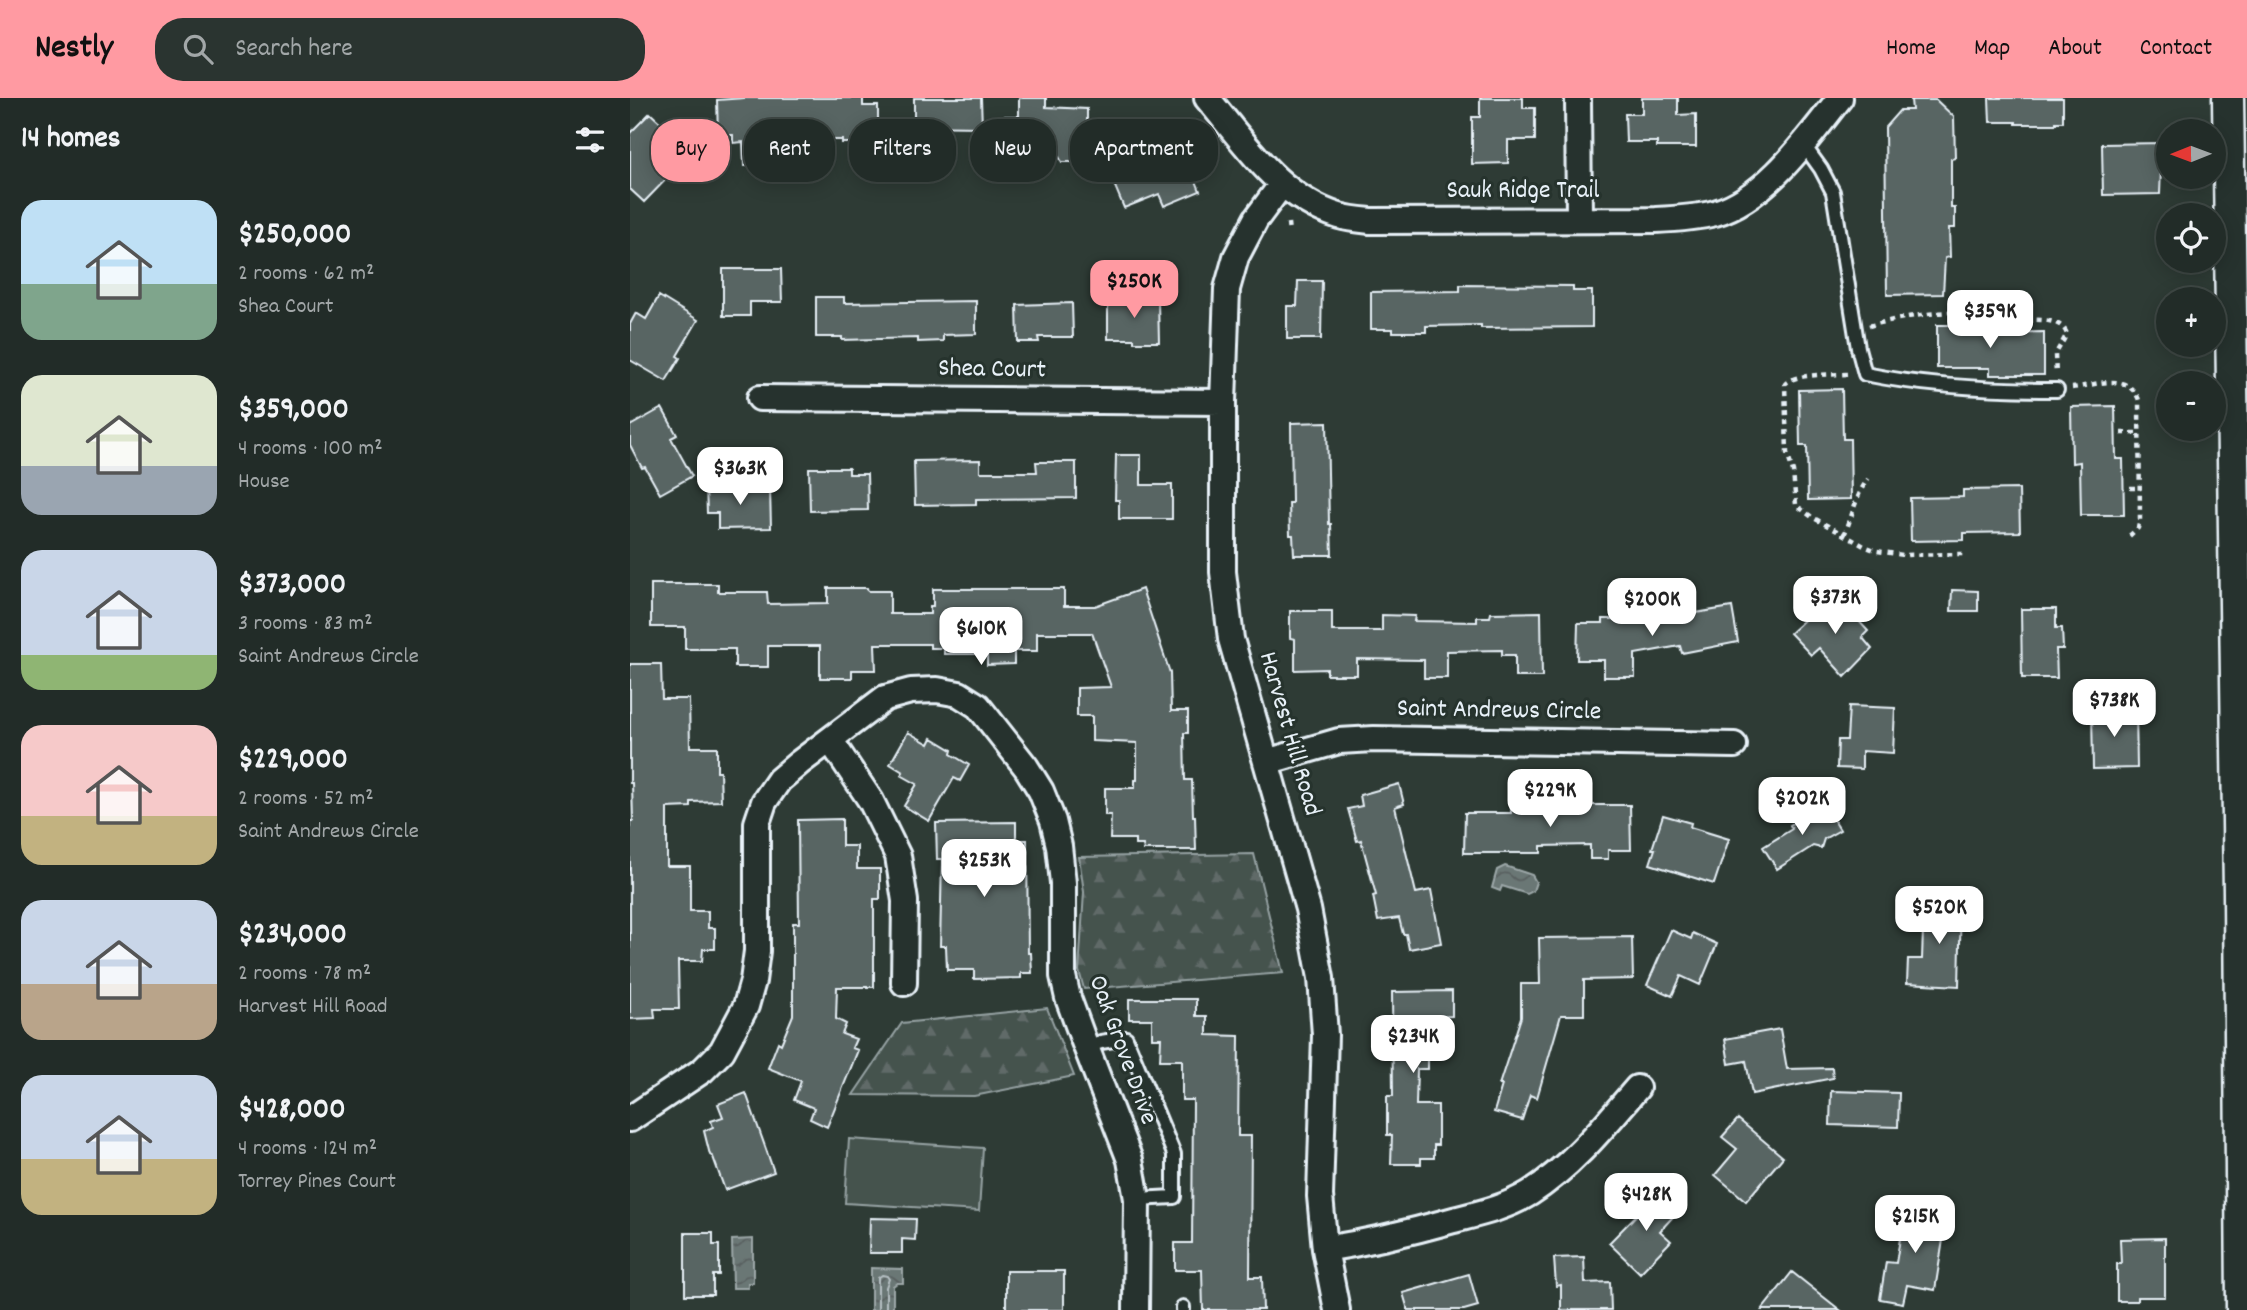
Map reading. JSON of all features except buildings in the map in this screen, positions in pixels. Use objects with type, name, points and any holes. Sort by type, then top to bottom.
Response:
[{"type":"street","name":"Sauk Ridge Trail","points":[[1207,98],[1261,166],[1282,184],[1311,205],[1340,217],[1371,221],[1656,220],[1717,212],[1744,199],[1768,182],[1840,98]]},
{"type":"street","points":[[1578,98],[1579,220]]},
{"type":"street","points":[[2228,98],[2239,284],[2243,893],[2242,1310]]},
{"type":"street","name":"Harvest Hill Road","points":[[1282,184],[1256,219],[1236,257],[1227,289],[1223,402],[1223,572],[1231,639],[1308,909],[1321,978],[1325,1035],[1320,1196],[1325,1249],[1337,1310]]},
{"type":"street","name":"Shea Court","points":[[760,398],[1223,402]]},
{"type":"street","name":"Oak Grove Drive","points":[[630,1119],[703,1070],[722,1051],[746,1006],[757,951],[757,823],[764,802],[779,780],[885,698],[911,691],[937,690],[959,694],[978,706],[1026,767],[1041,791],[1053,821],[1063,883],[1063,976],[1068,998],[1130,1160],[1137,1199],[1136,1310]]},
{"type":"street","name":"Saint Andrews Circle","points":[[1266,762],[1339,741],[1374,739],[1734,745]]},
{"type":"street","points":[[831,741],[871,801],[898,856],[905,901],[904,983]]},
{"type":"street","points":[[1325,1249],[1373,1242],[1459,1219],[1495,1209],[1528,1194],[1553,1176],[1605,1125],[1637,1088]]},
{"type":"lane","points":[[1803,144],[1833,192],[1855,330],[1865,374],[1973,388],[2057,390]]},
{"type":"lane","points":[[1086,1047],[1126,1038],[1174,1154],[1174,1197],[1137,1199]]},
{"type":"path","points":[[1288,223],[1289,233]]},
{"type":"path","points":[[1855,330],[1913,316],[1964,312],[1993,312],[2010,318],[2048,321],[2062,326],[2067,334],[2055,355],[2057,390],[2086,387],[2107,381],[2124,385],[2136,394],[2139,400],[2140,520],[2138,528],[2127,538]]},
{"type":"path","points":[[1865,374],[1797,377],[1785,384],[1787,453],[1793,472],[1796,505],[1864,546],[1890,554],[1963,554]]},
{"type":"path","points":[[2121,433],[2140,433]]},
{"type":"path","points":[[1844,535],[1860,490],[1868,479]]},
{"type":"path","points":[[2130,488],[2141,488]]},
{"type":"green space","points":[[1254,854],[1283,973],[1084,989],[1079,971],[1084,892],[1079,857]]},
{"type":"green space","points":[[1047,1008],[1074,1076],[974,1096],[853,1095],[902,1023]]},
{"type":"green space","points":[[849,1139],[983,1148],[979,1211],[845,1203]]},
{"type":"water","points":[[1505,866],[1532,875],[1536,882],[1533,891],[1527,894],[1502,886],[1500,891],[1492,888],[1497,870]]},
{"type":"water","points":[[753,1239],[753,1283],[748,1283],[748,1288],[733,1288],[732,1240]]},
{"type":"water","points":[[871,1268],[903,1269],[903,1283],[893,1286],[893,1310],[871,1310]]}]
